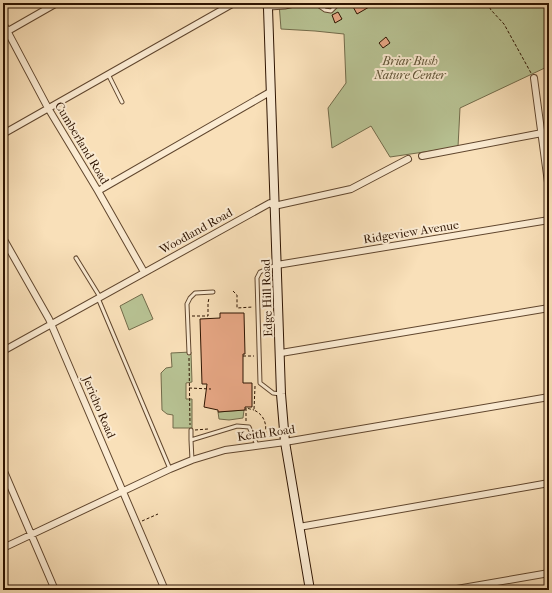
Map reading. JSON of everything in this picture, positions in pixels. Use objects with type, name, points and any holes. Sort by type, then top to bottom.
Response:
[{"type":"street","points":[[8,31],[57,3]]},
{"type":"street","points":[[3,134],[234,3]]},
{"type":"street","name":"Edge Hill Road","points":[[267,5],[274,206],[278,265],[285,442],[310,590]]},
{"type":"street","name":"Cumberland Road","points":[[3,23],[48,108],[98,191],[144,272]]},
{"type":"street","points":[[534,78],[549,190]]},
{"type":"street","points":[[98,191],[270,92]]},
{"type":"street","points":[[422,156],[542,133]]},
{"type":"street","name":"Woodland Road","points":[[3,352],[270,203],[274,206],[351,189],[408,159]]},
{"type":"street","name":"Ridgeview Avenue","points":[[278,265],[549,220]]},
{"type":"street","name":"Jericho Road","points":[[3,238],[51,324],[165,590]]},
{"type":"street","points":[[281,353],[549,308]]},
{"type":"street","name":"Keith Road","points":[[3,548],[170,469],[192,460],[225,450],[285,442],[549,397]]},
{"type":"street","points":[[3,469],[55,590]]},
{"type":"street","points":[[299,527],[549,484]]},
{"type":"street","points":[[451,590],[549,573]]},
{"type":"lane","points":[[267,5],[285,7],[303,3]]},
{"type":"lane","points":[[315,3],[325,10],[330,11],[336,6],[337,3]]},
{"type":"lane","points":[[108,74],[122,102]]},
{"type":"lane","points":[[76,258],[99,298],[170,469]]},
{"type":"lane","points":[[278,265],[272,266],[260,272],[257,278],[260,383],[273,393],[282,394]]},
{"type":"lane","points":[[189,352],[187,304],[195,293],[213,292]]},
{"type":"lane","points":[[191,440],[238,426],[249,427],[257,445]]},
{"type":"lane","points":[[191,430],[192,460]]},
{"type":"path","points":[[487,3],[491,10],[504,24],[534,78]]},
{"type":"path","points":[[233,291],[237,295],[237,308],[253,307]]},
{"type":"path","points":[[188,316],[208,316],[208,303],[210,296]]},
{"type":"path","points":[[189,352],[191,430],[211,429]]},
{"type":"path","points":[[243,356],[254,356]]},
{"type":"path","points":[[254,410],[255,386]]},
{"type":"path","points":[[189,388],[211,389]]},
{"type":"path","points":[[246,421],[246,408],[259,412],[264,418],[266,427],[265,438]]},
{"type":"path","points":[[142,522],[158,514]]},
{"type":"green space","name":"Briar Bush Nature Center","points":[[279,3],[547,3],[549,8],[549,66],[460,108],[458,147],[390,157],[371,126],[332,148],[328,108],[346,83],[344,34],[281,29]]},
{"type":"green space","points":[[142,294],[153,319],[129,330],[120,306]]},
{"type":"green space","points":[[191,352],[192,382],[186,383],[186,399],[192,399],[192,428],[173,428],[173,415],[167,414],[162,410],[161,373],[166,368],[172,367],[171,353]]},
{"type":"green space","points":[[244,410],[243,418],[229,420],[219,419],[218,412]]},
{"type":"building","points":[[351,3],[376,3],[357,14]]},
{"type":"building","points":[[338,12],[342,19],[335,23],[332,15]]},
{"type":"building","points":[[386,37],[390,43],[383,48],[379,43]]},
{"type":"building","points":[[220,313],[244,313],[245,354],[243,354],[243,383],[252,383],[252,407],[245,407],[245,410],[218,412],[218,410],[204,407],[207,384],[202,384],[200,319],[220,318]]}]
